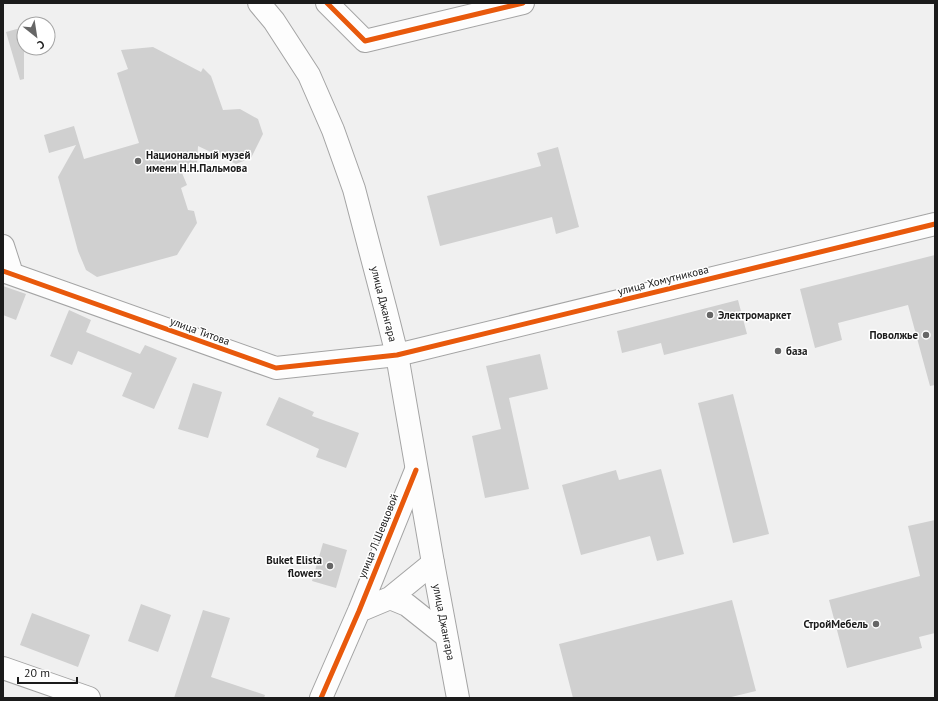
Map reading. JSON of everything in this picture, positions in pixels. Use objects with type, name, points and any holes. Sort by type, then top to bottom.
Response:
[{"type":"street","name":"улица Джангара","points":[[259,3],[274,21],[309,75],[333,130],[354,189],[396,355],[458,698]]},
{"type":"street","points":[[328,3],[365,41],[523,3]]},
{"type":"street","name":"улица Хомутникова","points":[[396,355],[935,224]]},
{"type":"street","name":"улица Титова","points":[[3,246],[8,273],[276,368],[396,355]]},
{"type":"street","name":"улица Л.Шевцовой","points":[[321,698],[359,611],[416,470]]},
{"type":"street","points":[[359,611],[390,598],[433,563]]},
{"type":"street","points":[[390,598],[407,604],[446,636]]},
{"type":"street","points":[[3,668],[89,698]]},
{"type":"building","points":[[16,29],[16,56],[24,56],[24,79],[20,80],[6,32]]},
{"type":"building","name":"Национальный музей имени Н.Н.Пальмова","points":[[153,47],[201,72],[203,68],[211,76],[223,110],[240,109],[258,119],[263,134],[251,158],[236,164],[198,146],[197,165],[182,173],[187,185],[181,188],[188,210],[194,211],[197,223],[177,255],[97,277],[86,270],[78,251],[58,177],[76,145],[49,153],[44,135],[74,126],[84,159],[139,143],[117,73],[128,69],[121,50]]},
{"type":"building","points":[[558,147],[579,227],[556,234],[552,217],[440,246],[427,196],[541,166],[537,153]]},
{"type":"building","points":[[935,255],[935,385],[930,386],[908,305],[838,323],[842,340],[815,348],[800,289]]},
{"type":"building","points":[[3,286],[26,294],[16,320],[3,315]]},
{"type":"building","name":"Электромаркет","points":[[738,300],[747,334],[664,355],[661,343],[622,353],[617,331]]},
{"type":"building","points":[[69,310],[91,320],[86,332],[140,354],[145,345],[177,358],[154,409],[122,396],[132,373],[78,351],[72,365],[50,356]]},
{"type":"building","points":[[540,354],[548,389],[509,398],[529,489],[485,498],[472,436],[501,429],[486,366]]},
{"type":"building","points":[[193,383],[222,392],[208,438],[178,429]]},
{"type":"building","points":[[733,394],[769,534],[733,543],[698,403]]},
{"type":"building","points":[[279,397],[314,412],[312,416],[359,433],[346,468],[316,457],[319,449],[266,425]]},
{"type":"building","points":[[661,469],[684,554],[657,561],[650,536],[581,555],[562,485],[616,470],[619,480]]},
{"type":"building","name":"СтройМебель","points":[[935,520],[935,633],[919,637],[922,648],[847,668],[829,600],[920,576],[908,526]]},
{"type":"building","name":"Buket Elista flowers","points":[[323,543],[347,550],[336,588],[312,581]]},
{"type":"building","points":[[732,600],[756,691],[727,698],[573,698],[559,644]]},
{"type":"building","points":[[141,604],[171,615],[158,652],[128,641]]},
{"type":"building","points":[[203,610],[230,618],[211,677],[265,695],[264,698],[174,698]]},
{"type":"building","points":[[32,613],[90,635],[78,667],[20,645]]},
{"type":"cycle path","points":[[327,3],[365,41],[523,3]]},
{"type":"cycle path","points":[[3,271],[276,368],[397,355],[935,224]]},
{"type":"cycle path","points":[[321,698],[359,611],[416,470]]},
{"type":"place","name":"Национальный музей имени Н.Н.Пальмова","points":[[138,161]]},
{"type":"place","name":"Электромаркет","points":[[710,315]]},
{"type":"place","name":"Поволжье","points":[[926,335]]},
{"type":"place","name":"база","points":[[778,351]]},
{"type":"place","name":"Buket Elista flowers","points":[[330,566]]},
{"type":"place","name":"СтройМебель","points":[[876,624]]}]
